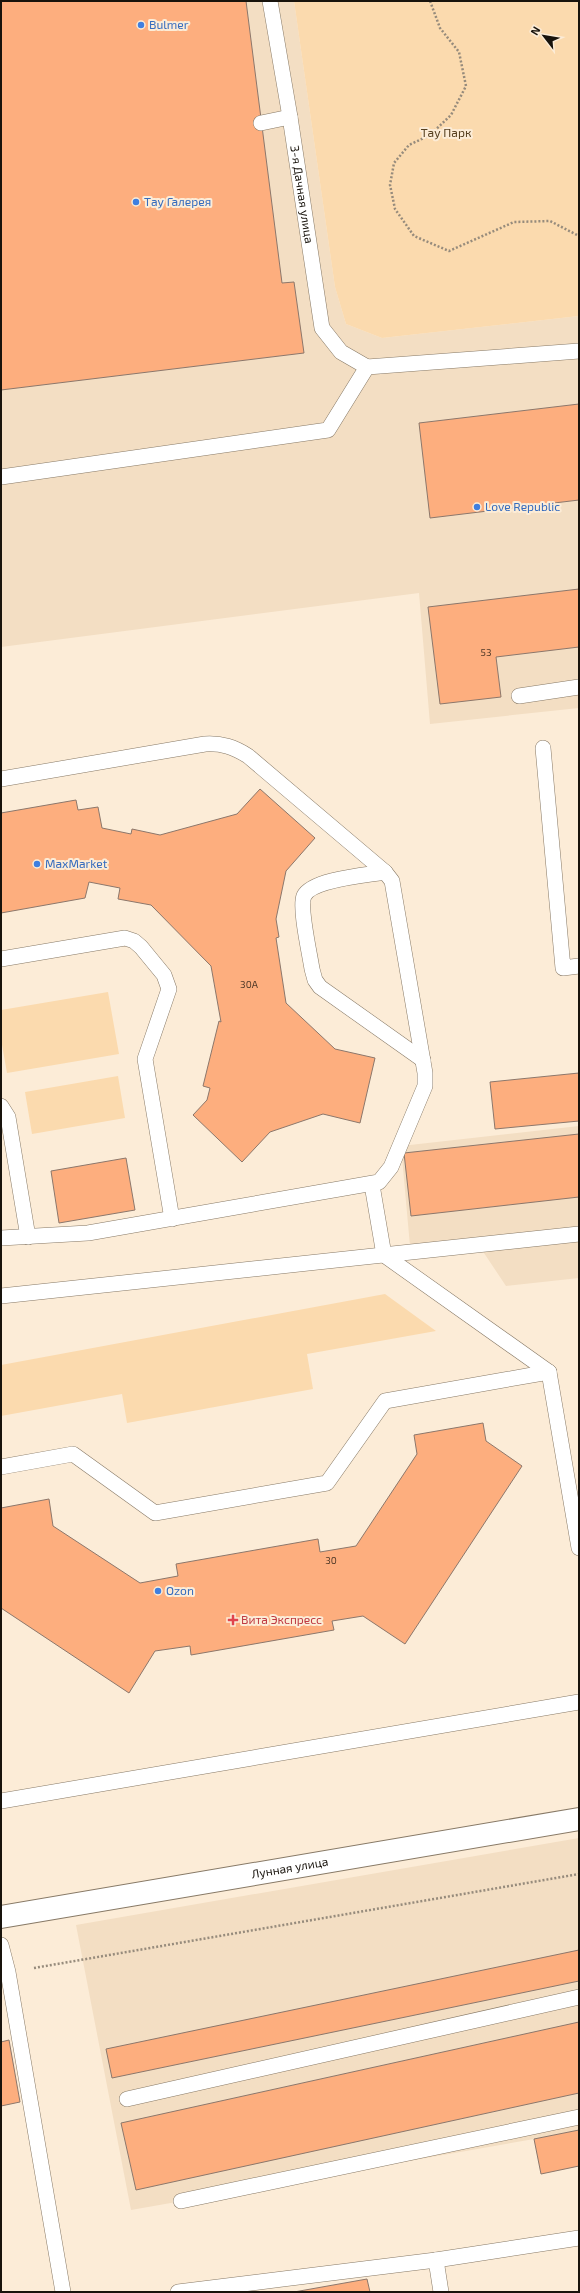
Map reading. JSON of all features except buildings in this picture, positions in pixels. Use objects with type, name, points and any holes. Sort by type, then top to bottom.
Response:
[{"type":"street","name":"Лунная улица","points":[[1,1917],[579,1819]]},
{"type":"lane","name":"3-я Дачная улица","points":[[271,2],[322,328],[341,352],[366,367]]},
{"type":"lane","points":[[261,123],[290,117]]},
{"type":"lane","points":[[1,477],[328,430],[366,367],[579,352]]},
{"type":"lane","points":[[519,696],[579,687]]},
{"type":"lane","points":[[1,779],[205,744],[220,743],[235,748],[248,756],[385,872],[392,881],[423,1060],[425,1086],[386,1176],[379,1182],[372,1185],[88,1233],[1,1238]]},
{"type":"lane","points":[[544,748],[563,968],[579,966]]},
{"type":"lane","points":[[385,872],[321,884],[310,888],[304,896],[302,908],[312,969],[315,980],[320,987],[423,1060]]},
{"type":"lane","points":[[1,959],[125,938],[134,941],[141,947],[164,975],[169,989],[145,1059],[172,1219]]},
{"type":"lane","points":[[1,1106],[8,1117],[28,1237]]},
{"type":"lane","points":[[372,1185],[384,1255],[549,1372],[579,1548]]},
{"type":"lane","points":[[1,1296],[579,1234]]},
{"type":"lane","points":[[1,1467],[73,1454],[155,1513],[327,1483],[385,1401],[549,1372]]},
{"type":"lane","points":[[1,1801],[579,1702]]},
{"type":"lane","points":[[1,1945],[8,1972],[62,2292]]},
{"type":"lane","points":[[127,2099],[579,1997]]},
{"type":"lane","points":[[181,2201],[579,2117]]},
{"type":"lane","points":[[178,2292],[436,2260],[579,2238]]},
{"type":"lane","points":[[436,2260],[441,2292]]},
{"type":"path","points":[[430,1],[440,28],[459,52],[466,86],[452,115],[430,135],[409,146],[394,163],[390,185],[395,209],[414,236],[449,251],[514,222],[550,222],[579,236]]},
{"type":"path","points":[[8,1972],[579,1874]]},
{"type":"shaded area","points":[[1,1],[294,1],[335,287],[346,324],[382,338],[579,316],[579,708],[430,724],[419,593],[1,647]]},
{"type":"shaded area","points":[[579,1126],[579,1278],[506,1286],[476,1241],[410,1246],[401,1146]]},
{"type":"shaded area","points":[[579,1838],[579,2166],[541,2174],[534,2139],[131,2210],[76,1925]]},
{"type":"green space","name":"Тау Парк","points":[[294,1],[579,1],[579,316],[382,338],[346,324],[335,287]]},
{"type":"green space","points":[[108,992],[119,1054],[7,1073],[1,1039],[1,1010]]},
{"type":"green space","points":[[118,1076],[125,1118],[32,1134],[25,1092]]},
{"type":"green space","points":[[385,1294],[436,1331],[307,1354],[313,1389],[127,1423],[122,1394],[1,1416],[1,1365]]},
{"type":"place","name":"Bulmer","points":[[141,25]]},
{"type":"place","name":"Тау Галерея","points":[[136,202]]},
{"type":"place","name":"Love Republic","points":[[477,507]]},
{"type":"place","name":"MaxMarket","points":[[37,864]]},
{"type":"place","name":"Ozon","points":[[158,1591]]},
{"type":"place","name":"Вита Экспресс","points":[[233,1620]]}]
